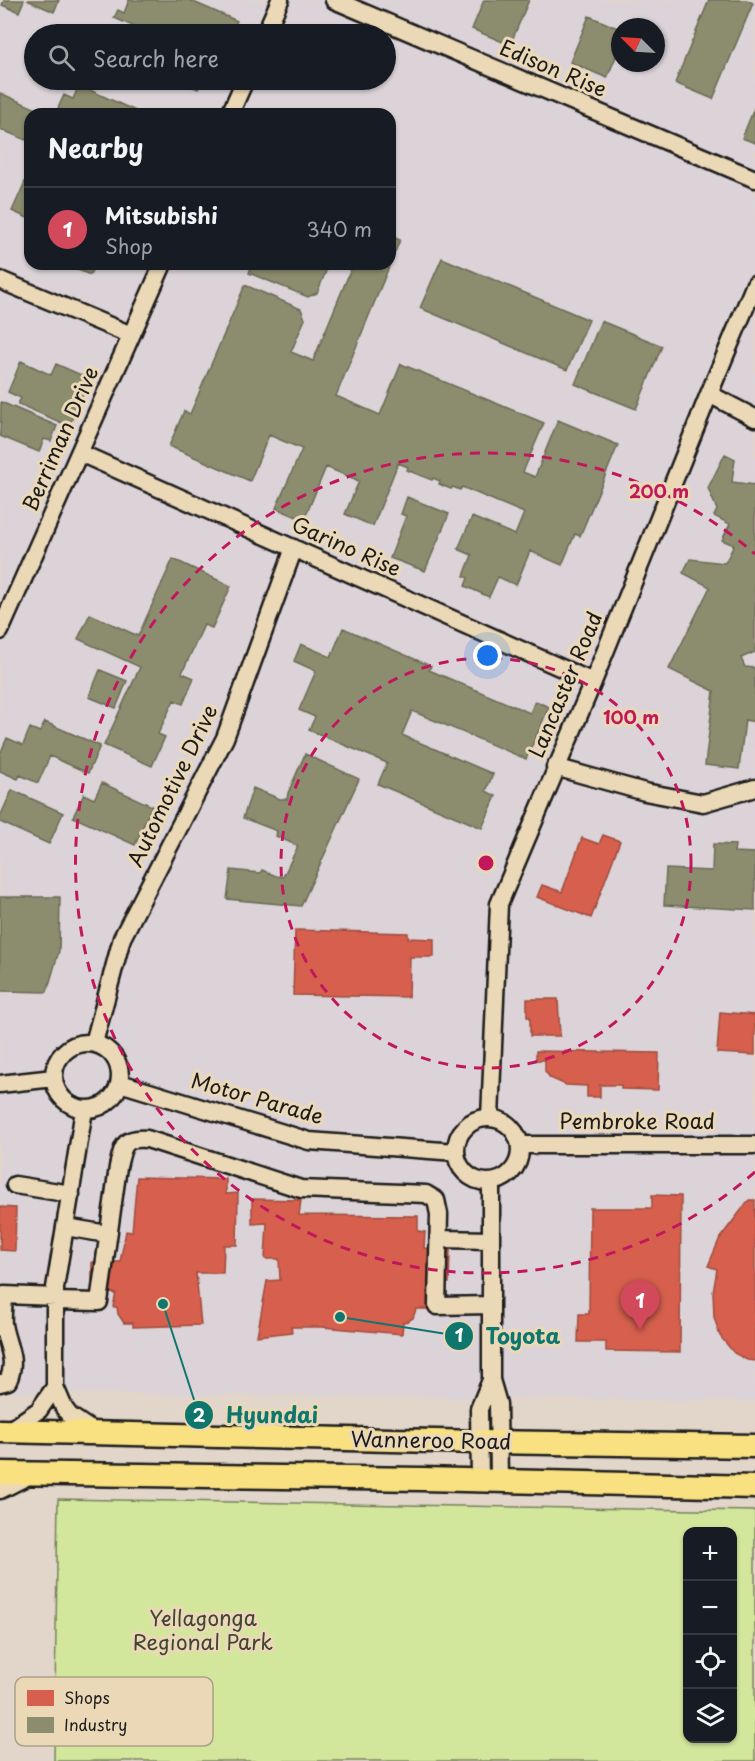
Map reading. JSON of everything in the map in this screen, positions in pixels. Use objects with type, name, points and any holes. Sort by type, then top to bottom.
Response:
[{"type":"highway","name":"Wanneroo Road","points":[[4,1431],[755,1446]]},
{"type":"highway","name":"Wanneroo Road","points":[[0,1473],[755,1487]]},
{"type":"street","points":[[269,24],[280,0]]},
{"type":"street","name":"Edison Rise","points":[[334,0],[390,24]]},
{"type":"street","name":"Edison Rise","points":[[396,26],[755,179]]},
{"type":"street","points":[[233,108],[241,90]]},
{"type":"street","name":"Berriman Drive","points":[[0,632],[160,270]]},
{"type":"street","points":[[0,280],[131,335]]},
{"type":"street","name":"Lancaster Road","points":[[490,1118],[499,904],[555,767],[593,682],[755,284]]},
{"type":"street","points":[[709,394],[755,418]]},
{"type":"street","name":"Garino Rise","points":[[80,453],[593,682]]},
{"type":"street","name":"Automotive Drive","points":[[94,1043],[122,938],[225,738],[294,548]]},
{"type":"street","points":[[555,767],[645,792],[703,804],[755,788]]},
{"type":"street","points":[[82,1043],[94,1043],[106,1048],[115,1058],[120,1070],[120,1083],[116,1094],[107,1103],[84,1110],[63,1100],[54,1078],[55,1066],[61,1055],[70,1047],[82,1043]]},
{"type":"street","points":[[0,1084],[54,1078]]},
{"type":"street","name":"Motor Parade","points":[[120,1083],[309,1141],[456,1152]]},
{"type":"street","points":[[84,1110],[56,1299],[55,1387],[70,1416],[95,1433]]},
{"type":"street","points":[[490,1118],[510,1126],[517,1135],[520,1155],[517,1166],[510,1174],[501,1180],[481,1182],[471,1178],[464,1171],[458,1162],[456,1152],[462,1131],[480,1119],[490,1118]]},
{"type":"street","points":[[0,1383],[8,1381],[12,1372],[13,1358],[3,1324],[4,1295],[99,1302],[123,1149],[127,1141],[133,1138],[147,1139],[301,1190],[426,1194],[436,1200],[439,1214],[437,1306],[491,1305]]},
{"type":"street","name":"Pembroke Road","points":[[520,1145],[755,1144]]},
{"type":"street","points":[[489,1481],[489,1442],[480,1407],[491,1380],[491,1182]]},
{"type":"street","points":[[15,1185],[71,1194]]},
{"type":"street","points":[[66,1227],[108,1234]]},
{"type":"street","points":[[440,1239],[491,1240]]},
{"type":"street","points":[[4,1431],[39,1410],[55,1387]]},
{"type":"street","points":[[0,1490],[32,1474]]},
{"type":"shaded area","points":[[0,0],[755,0],[755,1401],[0,1392]]},
{"type":"green space","name":"Yellagonga Regional Park","points":[[58,1499],[755,1511],[755,1761],[54,1761],[54,1746],[213,1746],[213,1677],[55,1677]]},
{"type":"building: Shops","points":[[603,835],[620,841],[591,918],[537,897],[542,885],[562,892],[582,838],[599,844]]},
{"type":"building: Shops","points":[[295,930],[408,933],[408,938],[434,939],[434,957],[410,957],[409,997],[293,995]]},
{"type":"building: Shops","points":[[527,999],[558,999],[560,1036],[530,1036]]},
{"type":"building: Shops","points":[[720,1012],[755,1015],[755,1055],[717,1053]]},
{"type":"building: Shops","points":[[536,1051],[659,1053],[658,1090],[621,1089],[621,1085],[600,1085],[600,1097],[587,1097],[587,1086],[566,1085],[550,1078],[545,1071],[545,1060],[536,1060]]},
{"type":"building: Shops","points":[[137,1177],[226,1179],[226,1194],[238,1193],[237,1245],[224,1245],[223,1273],[196,1273],[201,1325],[133,1327],[133,1323],[124,1323],[118,1314],[117,1307],[113,1307],[116,1293],[92,1294],[92,1262],[120,1262],[126,1231],[132,1232]]},
{"type":"building: Shops","points":[[652,1195],[681,1196],[680,1352],[606,1351],[606,1342],[578,1342],[579,1314],[589,1314],[590,1208],[652,1208]]},
{"type":"building: Shops","points":[[252,1199],[301,1200],[299,1215],[418,1216],[418,1231],[425,1232],[424,1248],[450,1250],[449,1283],[429,1283],[428,1309],[416,1309],[413,1318],[403,1322],[402,1334],[322,1327],[291,1327],[292,1332],[257,1336],[267,1281],[280,1280],[279,1259],[265,1259],[267,1223],[252,1224]]},
{"type":"building: Shops","points":[[749,1200],[755,1200],[755,1361],[747,1360],[734,1353],[720,1336],[714,1317],[713,1293],[717,1269],[708,1266],[720,1238]]},
{"type":"building: Shops","points":[[0,1207],[16,1208],[15,1251],[0,1250]]},
{"type":"building: Industry","points":[[4,0],[24,0],[19,12],[2,5]]},
{"type":"building: Industry","points":[[27,0],[59,0],[54,12]]},
{"type":"building: Industry","points":[[129,0],[189,0],[237,21],[236,24],[128,24],[114,18],[118,10],[124,13]]},
{"type":"building: Industry","points":[[484,0],[529,0],[510,45],[472,29]]},
{"type":"building: Industry","points":[[709,0],[747,0],[753,3],[713,99],[675,83]]},
{"type":"building: Industry","points":[[589,16],[611,25],[611,68],[607,78],[570,62]]},
{"type":"building: Industry","points":[[77,90],[90,90],[129,108],[58,108],[64,95],[73,99]]},
{"type":"building: Industry","points":[[0,93],[34,108],[24,108],[24,139],[0,129]]},
{"type":"building: Industry","points":[[755,106],[755,143],[742,138]]},
{"type":"building: Industry","points":[[24,184],[24,216],[12,211]]},
{"type":"building: Industry","points":[[396,238],[400,240],[396,250]]},
{"type":"building: Industry","points":[[442,258],[589,320],[567,370],[420,308]]},
{"type":"building: Industry","points":[[78,270],[92,270],[90,275]]},
{"type":"building: Industry","points":[[250,270],[327,270],[317,293],[308,297],[249,273]]},
{"type":"building: Industry","points":[[351,270],[388,270],[336,396],[380,415],[401,364],[544,423],[523,472],[535,477],[558,420],[618,445],[580,536],[575,534],[562,565],[530,551],[516,585],[498,577],[489,597],[465,586],[468,578],[464,576],[472,555],[458,549],[472,517],[515,535],[524,513],[462,487],[460,490],[453,487],[451,489],[439,484],[440,481],[407,470],[408,467],[398,463],[373,526],[345,514],[359,481],[326,467],[304,520],[276,508],[302,449],[269,435],[250,481],[169,446],[184,411],[190,414],[245,285],[301,309],[305,319],[291,352],[313,361]]},
{"type":"building: Industry","points":[[601,321],[662,346],[636,409],[575,384]]},
{"type":"building: Industry","points":[[21,361],[51,375],[56,364],[90,379],[69,426],[18,404],[21,398],[8,392]]},
{"type":"building: Industry","points":[[1,402],[57,426],[51,441],[44,439],[39,452],[0,436]]},
{"type":"building: Industry","points":[[725,454],[735,459],[732,482],[755,485],[755,652],[741,658],[745,667],[755,668],[755,722],[745,720],[739,769],[705,765],[714,691],[669,669],[710,587],[683,573],[690,559],[725,563],[734,545],[722,540],[730,524],[714,516],[717,510],[708,488]]},
{"type":"building: Industry","points":[[407,497],[449,514],[425,571],[390,558],[406,516],[401,514]]},
{"type":"building: Industry","points":[[173,559],[231,586],[212,628],[204,625],[182,673],[194,678],[183,704],[174,700],[158,734],[165,737],[152,766],[104,745],[140,667],[78,639],[90,614],[138,636]]},
{"type":"building: Industry","points":[[343,628],[431,666],[429,670],[530,713],[535,701],[549,707],[526,759],[412,711],[402,735],[493,774],[486,791],[496,796],[482,828],[378,784],[387,763],[309,730],[315,717],[299,710],[316,671],[294,661],[301,644],[331,657]]},
{"type":"building: Industry","points":[[100,670],[127,681],[116,708],[89,697]]},
{"type":"building: Industry","points":[[45,722],[100,746],[88,773],[50,756],[38,783],[20,775],[18,779],[0,771],[0,754],[7,738],[23,745],[30,728],[40,732]]},
{"type":"building: Industry","points":[[305,754],[359,779],[301,906],[227,899],[231,870],[260,873],[262,870],[283,877],[298,846],[276,836],[277,831],[243,818],[253,788],[280,799],[287,799]]},
{"type":"building: Industry","points":[[102,783],[152,806],[135,845],[73,817],[84,794],[94,799]]},
{"type":"building: Industry","points":[[12,790],[63,813],[49,844],[0,822]]},
{"type":"building: Industry","points":[[713,844],[735,845],[734,852],[755,853],[755,910],[664,905],[666,869],[712,871]]},
{"type":"building: Industry","points":[[0,897],[60,897],[59,951],[47,992],[0,991]]},
{"type":"place","name":"Hyundai","points":[[163,1304]]},
{"type":"place","name":"Toyota","points":[[340,1317]]},
{"type":"place","name":"Mitsubishi","points":[[640,1330]]}]
